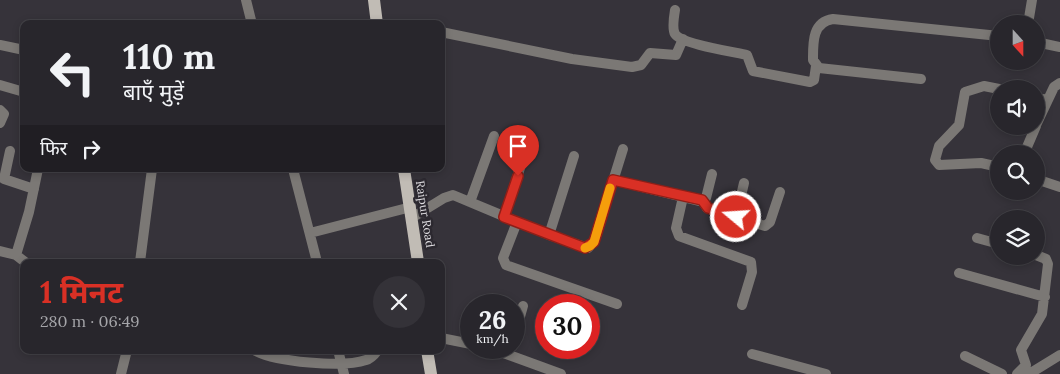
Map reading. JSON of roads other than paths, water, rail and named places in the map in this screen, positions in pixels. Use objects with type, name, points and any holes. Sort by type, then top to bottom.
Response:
[{"type":"main road","points":[[374,0],[376,20]]},
{"type":"main road","name":"Raipur Road","points":[[405,172],[418,259]]},
{"type":"main road","points":[[428,354],[431,374]]},
{"type":"street","points":[[246,0],[251,20]]},
{"type":"street","points":[[1030,15],[1032,0]]},
{"type":"street","points":[[675,10],[674,32],[684,39],[747,55],[753,71],[806,82],[814,80],[816,66],[813,60],[814,35],[820,25],[828,19],[880,22],[990,35]]},
{"type":"street","points":[[445,33],[615,66],[639,67],[650,53],[676,55],[684,39]]},
{"type":"street","points":[[1045,44],[1060,47]]},
{"type":"street","points":[[0,45],[20,49]]},
{"type":"street","points":[[816,66],[921,79]]},
{"type":"street","points":[[1045,106],[1054,87],[1060,83]]},
{"type":"street","points":[[0,85],[20,91]]},
{"type":"street","points":[[990,87],[984,86],[965,92],[959,124],[939,146],[934,160],[935,164],[939,166],[981,163],[990,164]]},
{"type":"street","points":[[0,110],[4,114],[0,123]]},
{"type":"street","points":[[470,202],[494,136]]},
{"type":"street","points":[[310,233],[412,212],[448,196],[470,202],[549,236],[585,248],[592,244],[623,149]]},
{"type":"street","points":[[10,151],[4,179],[34,189]]},
{"type":"street","points":[[549,236],[574,156]]},
{"type":"street","points":[[504,217],[521,165]]},
{"type":"street","points":[[16,255],[37,172]]},
{"type":"street","points":[[140,259],[152,172]]},
{"type":"street","points":[[294,172],[316,259]]},
{"type":"street","points":[[613,180],[683,198],[702,200],[707,196],[712,174]]},
{"type":"street","points":[[736,217],[744,183]]},
{"type":"street","points":[[1045,183],[1060,187]]},
{"type":"street","points":[[702,200],[708,208],[761,226],[768,225],[780,192]]},
{"type":"street","points":[[683,198],[676,228],[679,236],[751,262],[752,272],[742,305]]},
{"type":"street","points":[[517,222],[503,258],[506,265],[617,304]]},
{"type":"street","points":[[977,238],[990,242]]},
{"type":"street","points":[[0,251],[16,255],[21,259]]},
{"type":"street","points":[[1017,374],[1026,363],[1021,350],[1042,314],[1048,264],[1045,259]]},
{"type":"street","points":[[960,273],[1045,297]]},
{"type":"street","points":[[445,339],[460,342]]},
{"type":"street","points":[[121,374],[127,354]]},
{"type":"street","points":[[263,354],[272,358],[343,369],[368,360],[374,354]]},
{"type":"street","points":[[339,354],[343,369]]},
{"type":"street","points":[[752,354],[826,374]]},
{"type":"street","points":[[1029,374],[1060,355]]},
{"type":"street","points":[[965,356],[1002,374]]},
{"type":"street","points":[[525,358],[561,374]]}]
